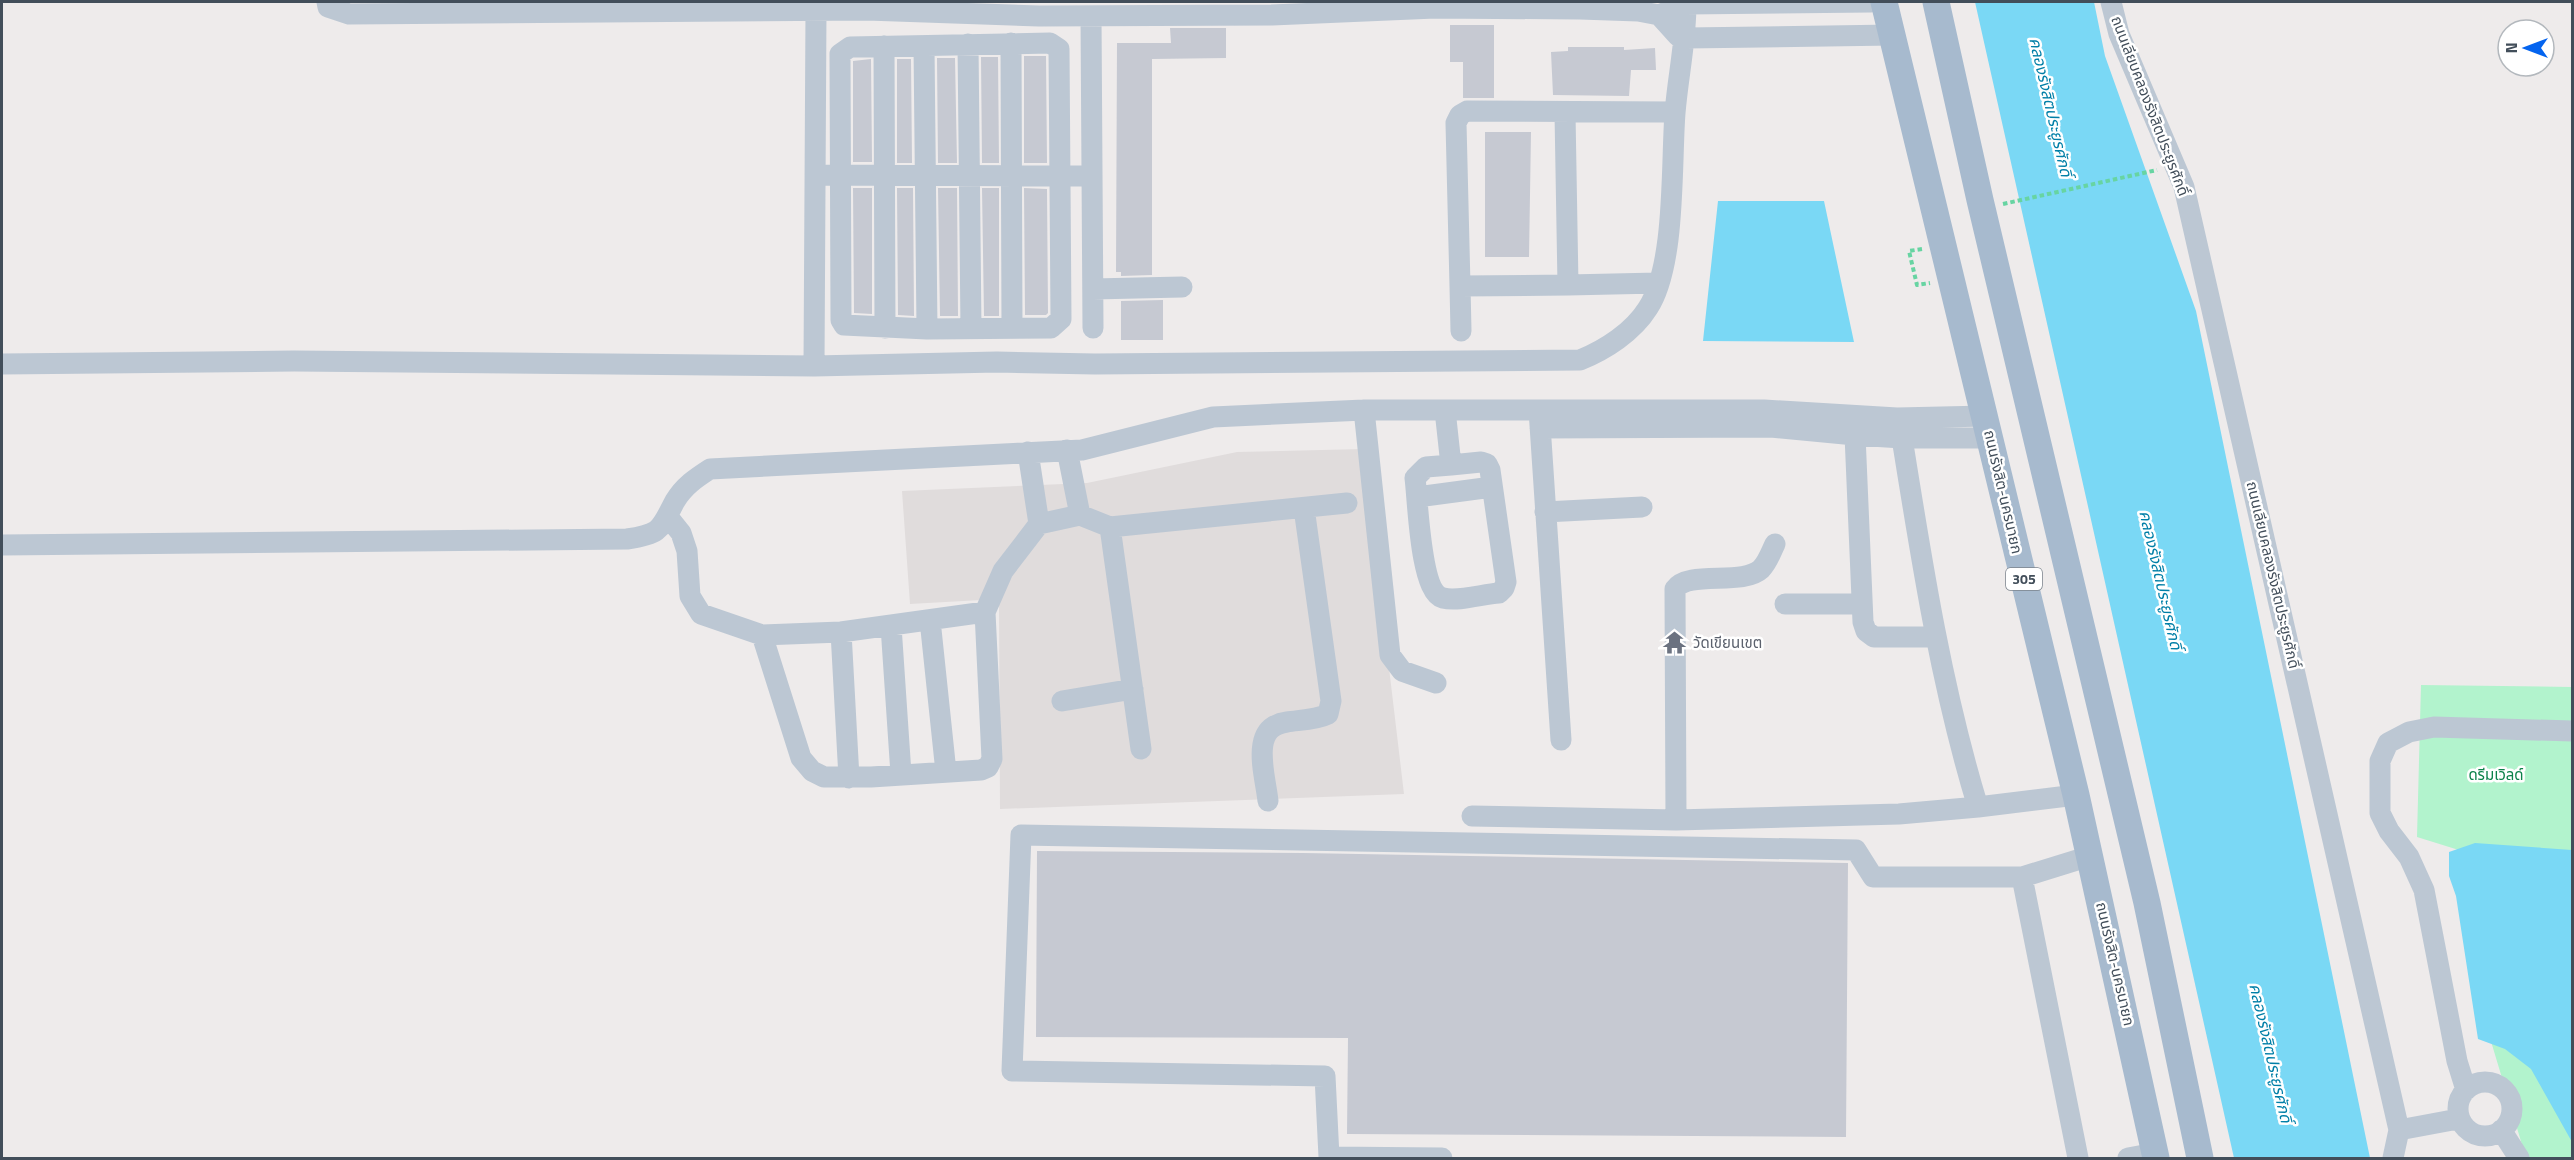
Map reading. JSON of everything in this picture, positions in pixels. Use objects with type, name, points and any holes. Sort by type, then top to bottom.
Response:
[{"type":"main road","name":"ถนนรังสิต-นครนายก","points":[[1884,2],[2076,795],[2155,1156]]},
{"type":"main road","points":[[1936,2],[2049,495],[2149,914],[2200,1158]]},
{"type":"street","points":[[327,2],[328,7],[349,14],[816,10],[867,6],[1091,16],[1272,15],[1435,5],[1638,11],[1659,15],[1686,4],[1871,2]]},
{"type":"street","name":"ถนนเลียบคลองรังสิตประยูรศักดิ์","points":[[2111,2],[2119,34],[2184,187],[2399,1130],[2393,1158]]},
{"type":"street","points":[[2,364],[306,361],[814,366],[986,362],[1106,364],[1580,360],[1602,351],[1619,338],[1648,308],[1658,284],[1671,209],[1675,112],[1686,38],[1686,4]]},
{"type":"street","points":[[814,366],[816,10]]},
{"type":"street","points":[[1659,15],[1678,36],[1686,38],[1893,35]]},
{"type":"street","points":[[1091,16],[1093,328]]},
{"type":"street","points":[[1011,43],[1014,176],[1012,328]]},
{"type":"street","points":[[1011,43],[1050,43],[1059,50],[1061,319],[1051,328],[927,329],[844,326],[841,320],[840,54],[850,47],[1011,43]]},
{"type":"street","points":[[968,44],[971,329]]},
{"type":"street","points":[[884,46],[885,328]]},
{"type":"street","points":[[924,46],[927,329]]},
{"type":"street","points":[[816,71],[840,70]]},
{"type":"street","points":[[1461,331],[1456,123],[1460,115],[1467,111],[1675,112]]},
{"type":"street","points":[[1565,113],[1568,285]]},
{"type":"street","points":[[815,175],[1092,176]]},
{"type":"street","points":[[815,284],[841,283]]},
{"type":"street","points":[[1460,286],[1658,284]]},
{"type":"street","points":[[1093,289],[1182,287]]},
{"type":"street","points":[[2,545],[627,539],[645,537],[660,529],[669,518],[676,500],[691,481],[710,469],[1082,450],[1213,417],[1364,410],[1445,410],[1539,419],[1771,427],[1902,438],[1988,427]]},
{"type":"street","points":[[1364,410],[1390,655],[1402,671],[1436,683]]},
{"type":"street","points":[[1445,410],[1451,465]]},
{"type":"street","points":[[1539,419],[1764,410],[1924,418],[1988,427]]},
{"type":"street","points":[[1539,419],[1561,740]]},
{"type":"street","points":[[1855,435],[1862,604],[1866,631],[1874,637],[1935,637]]},
{"type":"street","points":[[1902,438],[1935,637],[1958,742],[1978,807]]},
{"type":"street","points":[[1067,450],[1080,515]]},
{"type":"street","points":[[1028,453],[1039,524]]},
{"type":"street","points":[[1481,462],[1487,464],[1506,582],[1504,588],[1499,592],[1445,599],[1436,595],[1430,587],[1422,545],[1415,478],[1426,467],[1451,465],[1481,462]]},
{"type":"street","points":[[1417,497],[1492,487]]},
{"type":"street","points":[[762,635],[801,758],[812,771],[824,777],[849,778],[981,770],[988,767],[992,759],[985,612],[1003,571],[1039,524],[1080,515],[1110,528],[1347,503]]},
{"type":"street","points":[[1545,512],[1642,507]]},
{"type":"street","points":[[1268,801],[1262,743],[1266,731],[1276,724],[1328,714],[1331,701],[1304,508]]},
{"type":"street","points":[[669,518],[681,533],[687,551],[690,596],[701,614],[762,635],[841,632],[985,612]]},
{"type":"street","points":[[1110,528],[1141,749]]},
{"type":"street","points":[[1676,820],[1675,589],[1684,583],[1747,575],[1760,570],[1774,544]]},
{"type":"street","points":[[1785,604],[1862,604]]},
{"type":"street","points":[[930,620],[945,772]]},
{"type":"street","points":[[891,626],[901,774]]},
{"type":"street","points":[[841,632],[849,778]]},
{"type":"street","points":[[1062,700],[1133,689]]},
{"type":"street","points":[[2466,1090],[2457,1061],[2424,890],[2409,857],[2389,831],[2380,813],[2380,761],[2388,743],[2409,732],[2426,729],[2572,731]]},
{"type":"street","points":[[1472,816],[1676,820],[1899,813],[1978,807],[2076,795]]},
{"type":"street","points":[[1442,1158],[1329,1157],[1324,1076],[1012,1071],[1021,835],[1857,850],[1873,877],[2022,877],[2090,856]]},
{"type":"street","points":[[2022,877],[2078,1158]]},
{"type":"street","points":[[2475,1082],[2497,1082],[2511,1099],[2511,1121],[2495,1136],[2473,1135],[2458,1119],[2458,1097],[2475,1082]]},
{"type":"street","points":[[2399,1130],[2458,1119]]},
{"type":"street","points":[[2501,1130],[2519,1158]]},
{"type":"street","points":[[2128,1158],[2155,1156]]},
{"type":"path","points":[[2008,202],[2158,170]]},
{"type":"path","points":[[1909,251],[1917,285],[1952,279]]},
{"type":"shaded area","points":[[1363,449],[1404,794],[1000,809],[999,599],[910,604],[902,491],[1087,483],[1237,452]]},
{"type":"green space","name":"ดรีมเวิลด์","points":[[2421,685],[2572,687],[2572,1158],[2526,1158],[2487,1028],[2462,851],[2417,837]]},
{"type":"water","name":"คลองรังสิตประยูรศักดิ์","points":[[1975,2],[2094,2],[2105,56],[2196,311],[2370,1158],[2234,1158]]},
{"type":"water","points":[[1718,201],[1824,201],[1854,342],[1703,341]]},
{"type":"water","points":[[2475,843],[2572,850],[2572,1142],[2531,1069],[2505,1049],[2478,1039],[2456,896],[2449,876],[2449,852]]},
{"type":"building","points":[[1450,25],[1494,25],[1494,98],[1463,98],[1463,62],[1450,62]]},
{"type":"building","points":[[1170,28],[1226,28],[1226,58],[1152,59],[1152,275],[1121,276],[1121,272],[1116,272],[1117,43],[1171,43]]},
{"type":"building","points":[[1568,47],[1624,47],[1624,50],[1655,48],[1656,70],[1631,70],[1629,96],[1553,95],[1551,52],[1568,51]]},
{"type":"building","points":[[1024,56],[1046,56],[1047,163],[1024,163]]},
{"type":"building","points":[[981,57],[998,57],[999,163],[982,163]]},
{"type":"building","points":[[937,58],[955,58],[957,163],[938,163]]},
{"type":"building","points":[[871,59],[872,162],[853,162],[853,61]]},
{"type":"building","points":[[897,59],[911,59],[912,163],[897,163]]},
{"type":"building","points":[[1485,132],[1531,132],[1529,257],[1485,257]]},
{"type":"building","points":[[853,188],[872,188],[872,314],[854,313]]},
{"type":"building","points":[[897,188],[913,188],[914,316],[898,315]]},
{"type":"building","points":[[938,188],[957,188],[958,316],[940,316]]},
{"type":"building","points":[[982,188],[999,188],[999,316],[984,316]]},
{"type":"building","points":[[1024,188],[1047,189],[1048,313],[1046,315],[1025,315]]},
{"type":"building","points":[[1163,300],[1163,340],[1121,340],[1121,301]]},
{"type":"building","points":[[1037,851],[1303,853],[1848,863],[1846,1137],[1347,1134],[1348,1038],[1036,1037]]},
{"type":"place","name":"วัดเขียนเขต","points":[[1675,643]]}]
